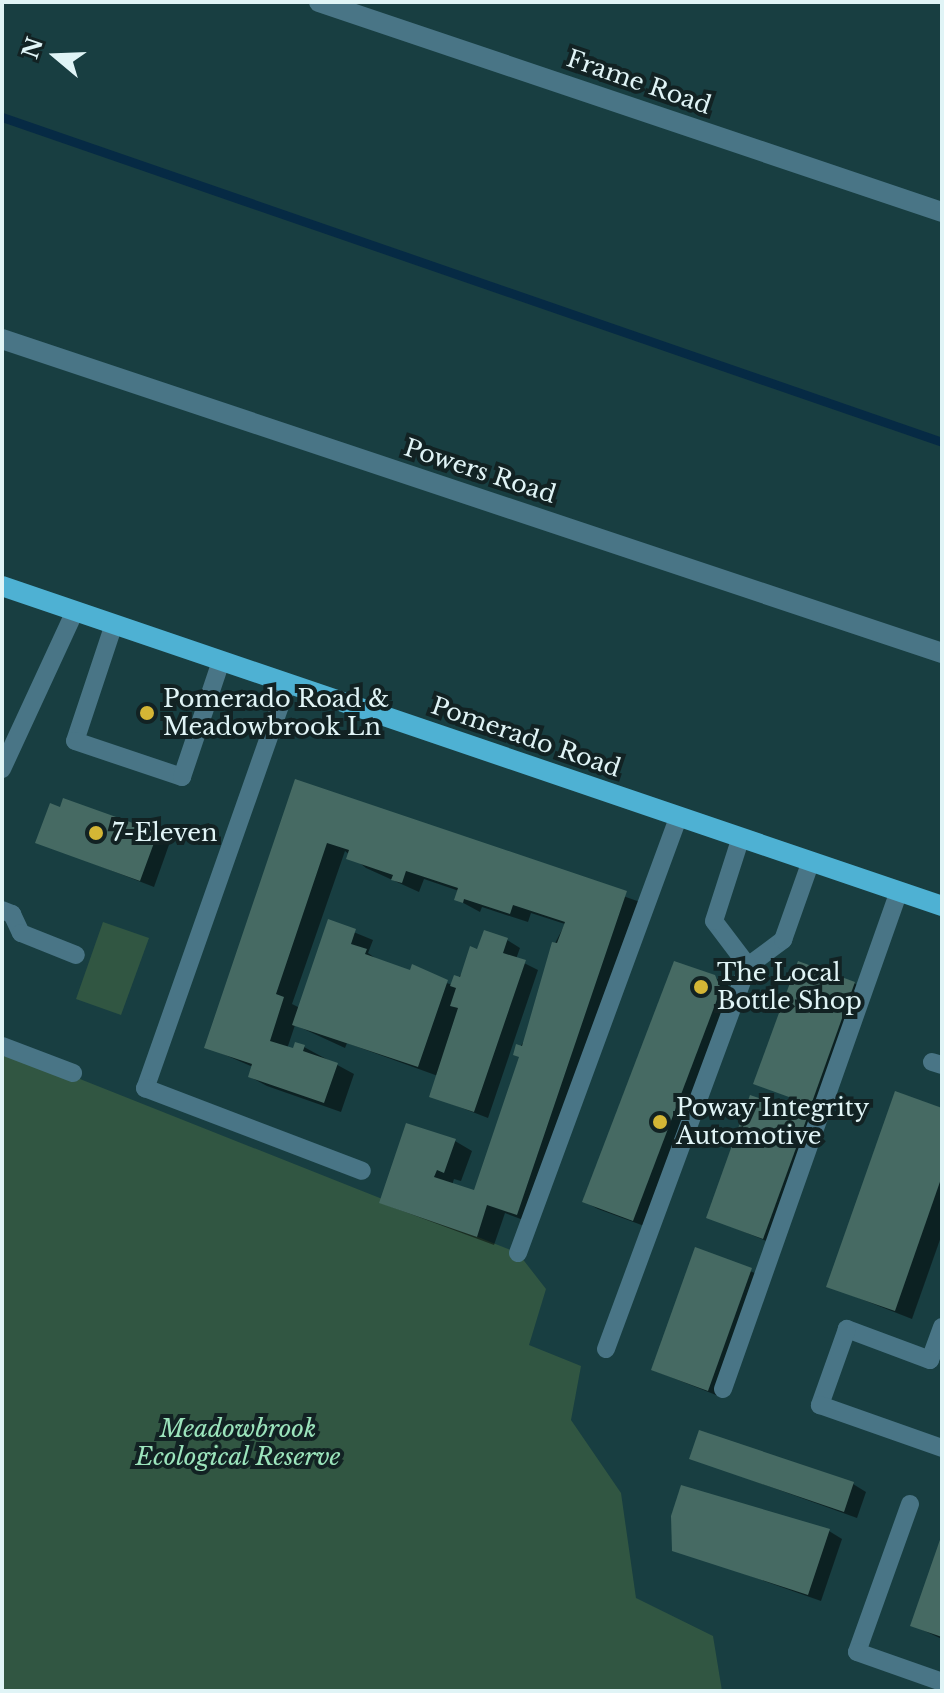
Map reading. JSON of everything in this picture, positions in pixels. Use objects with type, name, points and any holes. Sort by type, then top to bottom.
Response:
[{"type":"main road","name":"Pomerado Road","points":[[2,586],[942,906]]},
{"type":"street","name":"Frame Road","points":[[319,2],[942,212]]},
{"type":"street","name":"Powers Road","points":[[2,339],[942,653]]},
{"type":"lane","points":[[3,772],[75,611]]},
{"type":"lane","points":[[114,624],[75,741],[182,777],[221,661]]},
{"type":"lane","points":[[288,683],[145,1088],[362,1171]]},
{"type":"lane","points":[[518,1253],[679,816]]},
{"type":"lane","points":[[741,837],[714,921],[748,966]]},
{"type":"lane","points":[[606,1349],[748,966],[783,940],[811,861]]},
{"type":"lane","points":[[723,1389],[899,891]]},
{"type":"lane","points":[[2,910],[12,914],[21,933],[76,955]]},
{"type":"lane","points":[[2,1046],[73,1073]]},
{"type":"lane","points":[[940,1440],[820,1405],[847,1329],[936,1362],[942,1327]]},
{"type":"lane","points":[[910,1504],[857,1652],[942,1682]]},
{"type":"green space","points":[[103,922],[149,938],[121,1015],[76,999]]},
{"type":"green space","name":"Meadowbrook Ecological Reserve","points":[[2,1048],[518,1253],[546,1289],[529,1345],[581,1366],[571,1420],[621,1493],[636,1598],[713,1636],[722,1691],[2,1691]]},
{"type":"building","points":[[295,779],[627,891],[517,1215],[487,1205],[477,1237],[379,1203],[406,1123],[456,1139],[444,1173],[437,1170],[434,1177],[474,1190],[519,1057],[513,1055],[516,1044],[522,1046],[552,942],[557,943],[565,922],[513,905],[510,914],[464,899],[463,903],[454,900],[458,888],[406,871],[402,883],[391,880],[393,875],[346,859],[349,850],[327,843],[276,994],[284,997],[270,1041],[293,1048],[295,1042],[305,1045],[303,1051],[338,1063],[324,1103],[248,1077],[252,1064],[204,1048]]},
{"type":"building","points":[[63,798],[158,832],[140,881],[35,843],[50,803],[60,807]]},
{"type":"building","points":[[328,919],[356,929],[351,944],[367,949],[365,954],[410,970],[412,964],[448,980],[418,1067],[292,1025]]},
{"type":"building","points":[[484,930],[508,938],[503,953],[526,960],[474,1112],[429,1097],[458,1008],[450,1006],[456,988],[450,986],[454,975],[460,977],[470,946],[477,949]]},
{"type":"building","points":[[674,961],[715,975],[721,989],[633,1221],[582,1202]]},
{"type":"building","points":[[798,961],[855,982],[811,1105],[753,1084]]},
{"type":"building","points":[[895,1091],[942,1108],[942,1176],[895,1311],[826,1287]]},
{"type":"building","points":[[750,1095],[808,1115],[763,1239],[706,1218]]},
{"type":"building","points":[[695,1247],[752,1268],[708,1391],[651,1370]]},
{"type":"building","points":[[699,1430],[854,1482],[844,1512],[689,1459]]},
{"type":"building","points":[[681,1485],[830,1529],[808,1595],[672,1551],[671,1516]]},
{"type":"building","points":[[942,1534],[942,1637],[910,1626]]},
{"type":"waterway","points":[[2,117],[942,442]]},
{"type":"place","name":"Pomerado Road & Meadowbrook Ln","points":[[147,713]]},
{"type":"place","name":"7-Eleven","points":[[96,833]]},
{"type":"place","name":"The Local Bottle Shop","points":[[701,987]]},
{"type":"place","name":"Poway Integrity Automotive","points":[[660,1122]]}]
